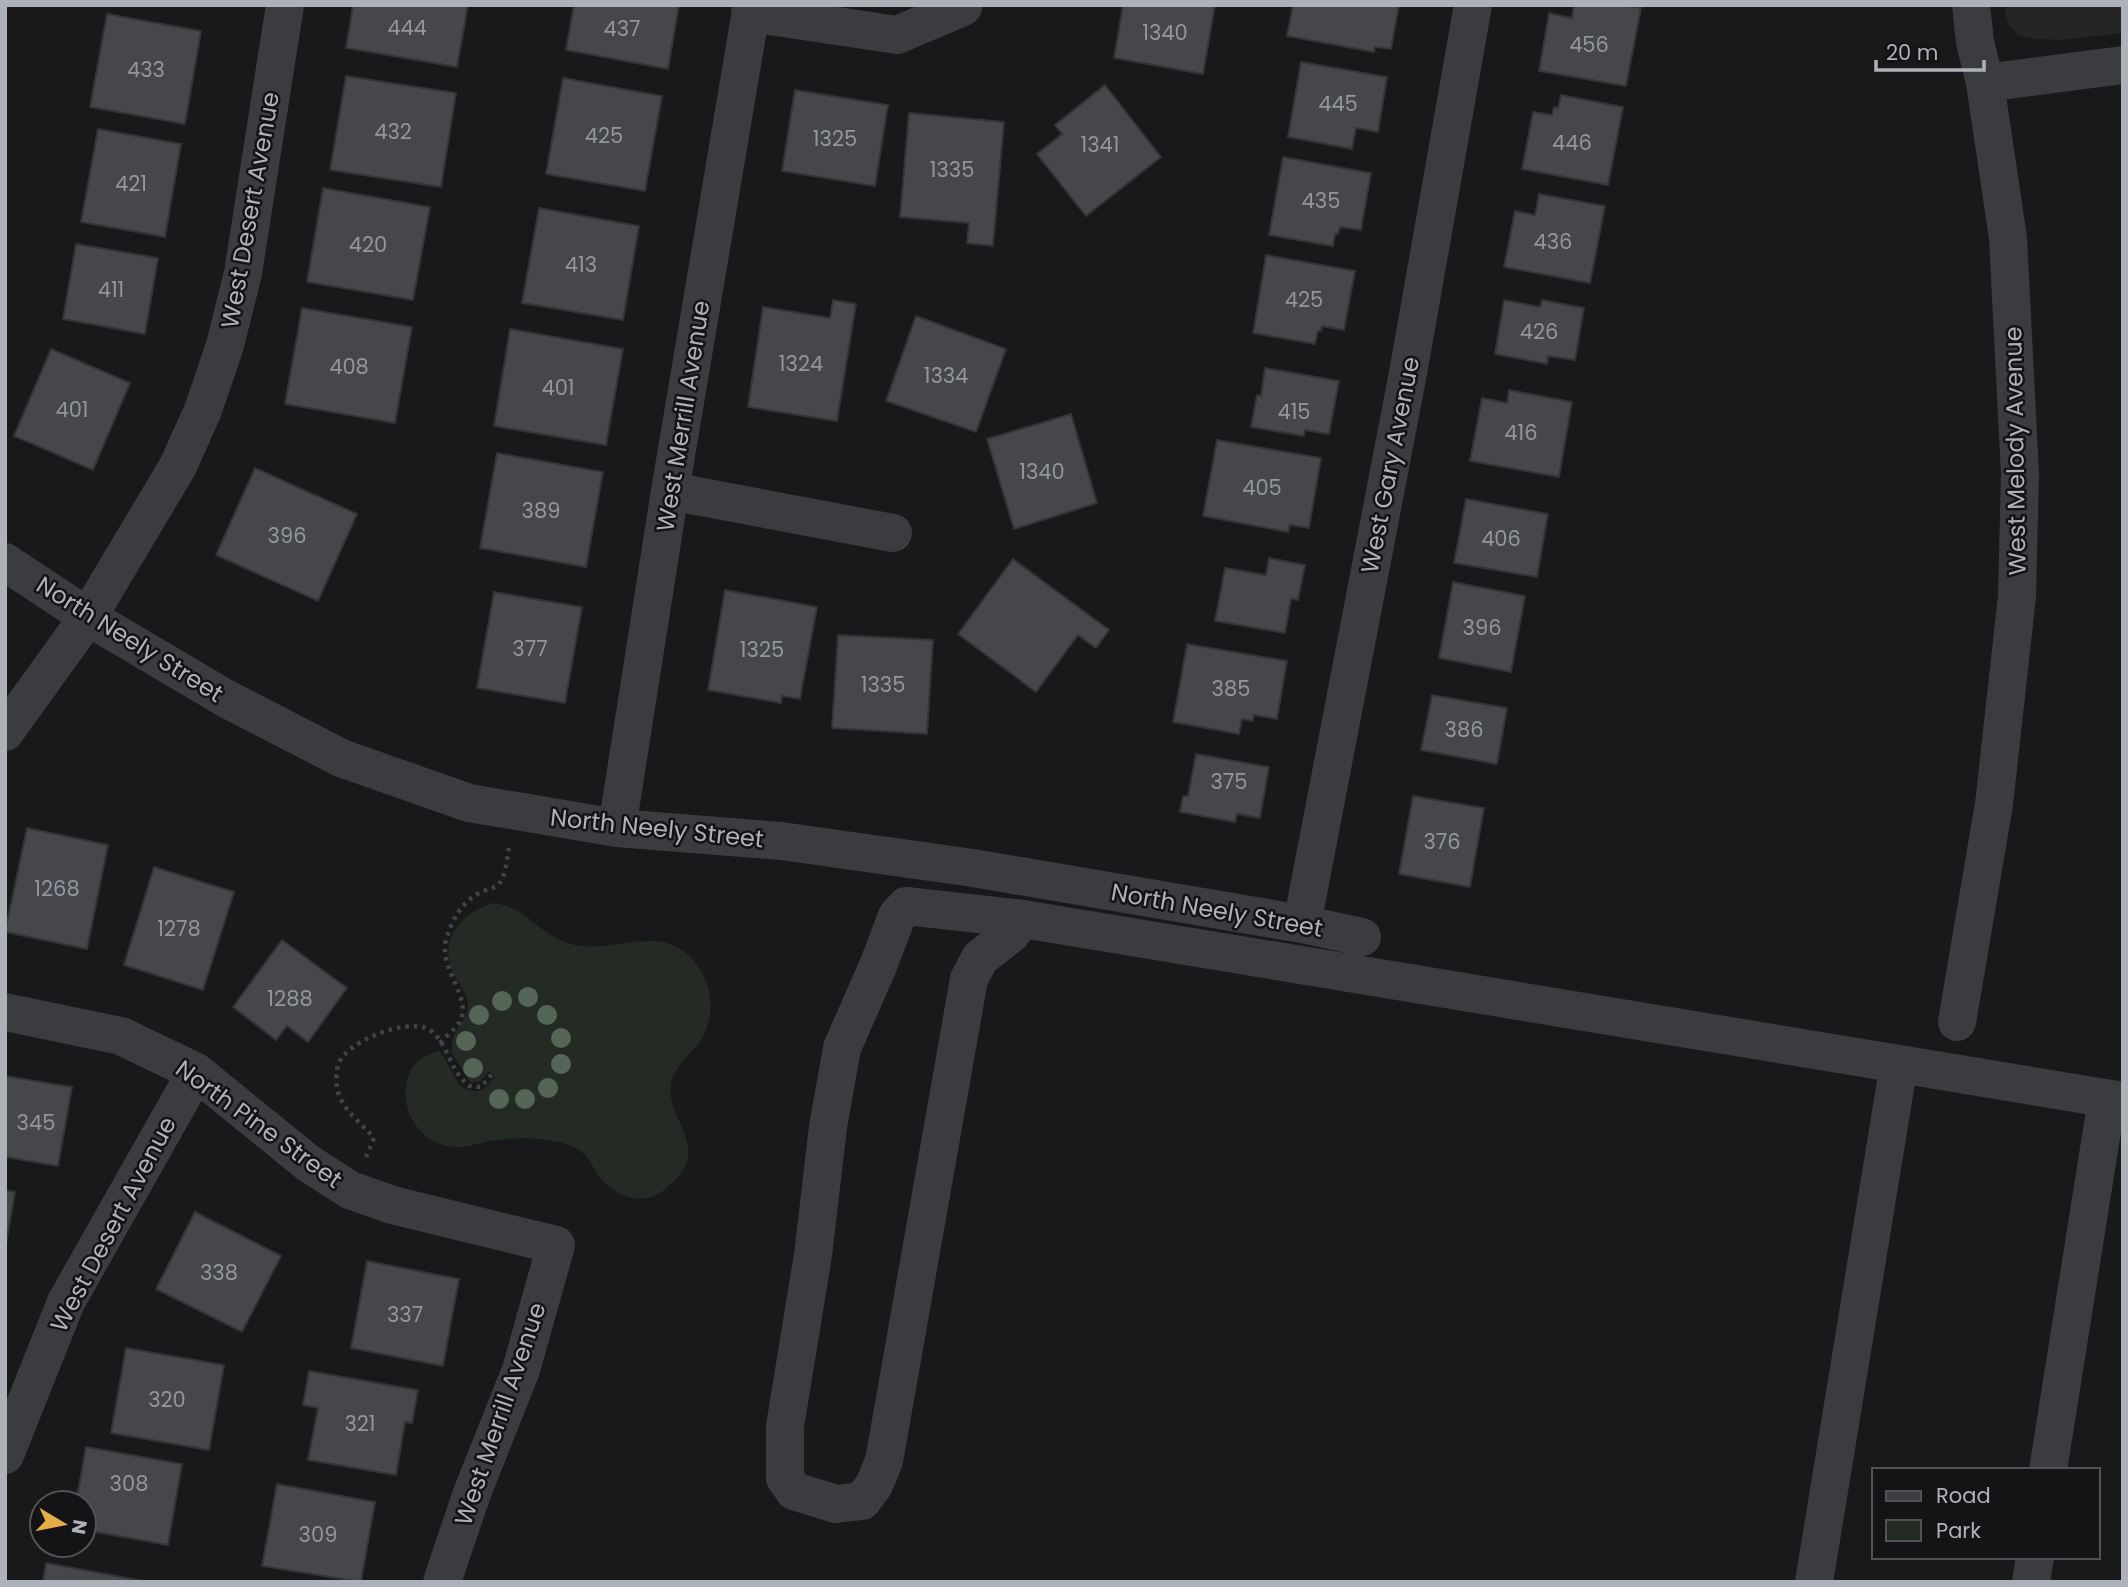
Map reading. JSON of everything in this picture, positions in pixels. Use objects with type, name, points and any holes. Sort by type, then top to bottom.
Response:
[{"type":"street","name":"West Desert Avenue","points":[[5,732],[89,617],[178,466],[203,410],[225,345],[243,274],[285,5]]},
{"type":"street","name":"West Gary Avenue","points":[[1302,924],[1408,373],[1473,5]]},
{"type":"street","name":"West Melody Avenue","points":[[1957,1022],[1994,804],[2017,596],[2020,474],[2008,237],[1985,83],[1970,5]]},
{"type":"street","points":[[751,9],[897,34],[963,7]]},
{"type":"street","name":"West Merrill Avenue","points":[[617,828],[670,491],[751,9]]},
{"type":"street","points":[[1985,83],[2123,65]]},
{"type":"street","points":[[670,491],[894,533]]},
{"type":"street","name":"North Neely Street","points":[[5,562],[89,617],[225,698],[341,758],[469,803],[617,828],[781,841],[904,858],[1302,924],[1362,937]]},
{"type":"street","points":[[1023,919],[1011,934],[980,958],[969,979],[884,1461],[874,1485],[862,1501],[836,1504],[794,1491],[785,1478],[785,1426],[813,1255],[828,1127],[842,1048],[897,916],[906,906],[1023,919],[2115,1100],[2048,1468]]},
{"type":"street","name":"North Pine Street","points":[[5,1012],[121,1036],[196,1072],[308,1163],[350,1190],[392,1205],[555,1245]]},
{"type":"street","points":[[1814,1582],[1899,1064]]},
{"type":"street","name":"West Desert Avenue","points":[[5,1455],[66,1302],[196,1072]]},
{"type":"street","name":"West Merrill Avenue","points":[[442,1582],[472,1493],[521,1370],[555,1245]]},
{"type":"street","points":[[2031,1582],[2035,1559]]},
{"type":"path","points":[[440,1043],[459,1022],[463,1007],[448,967],[445,944],[464,902],[498,885],[506,867],[516,811]]},
{"type":"path","points":[[350,1190],[374,1138],[362,1123],[345,1109],[337,1089],[338,1065],[349,1051],[384,1031],[418,1026],[431,1030],[458,1075],[469,1086],[481,1087],[492,1074]]},
{"type":"shaded area","points":[[2005,5],[2123,5],[2123,33],[2063,40],[2018,35],[2007,22]]},
{"type":"green space","points":[[493,903],[516,910],[552,936],[575,945],[658,941],[674,945],[688,955],[701,971],[709,991],[709,1020],[704,1035],[677,1069],[671,1084],[672,1104],[686,1137],[688,1155],[677,1178],[658,1194],[642,1199],[618,1193],[604,1182],[582,1152],[568,1145],[549,1140],[519,1138],[453,1147],[430,1139],[414,1122],[406,1101],[406,1089],[410,1072],[424,1057],[439,1051],[456,1079],[466,1089],[483,1090],[495,1077],[489,1071],[481,1081],[471,1083],[451,1052],[454,1036],[468,1007],[448,955],[452,935],[457,926],[473,912]]},
{"type":"building","points":[[353,5],[468,5],[457,67],[346,48]]},
{"type":"building","points":[[574,5],[679,5],[668,69],[566,50]]},
{"type":"building","points":[[1123,5],[1215,5],[1203,74],[1114,58]]},
{"type":"building","points":[[1293,5],[1399,5],[1391,49],[1375,47],[1374,52],[1287,36]]},
{"type":"building","points":[[1574,5],[1622,5],[1641,8],[1626,86],[1539,71],[1549,13],[1572,18]]},
{"type":"building","points":[[107,14],[201,31],[185,124],[90,107]]},
{"type":"building","points":[[1301,62],[1387,77],[1378,132],[1356,128],[1352,149],[1288,137]]},
{"type":"building","points":[[346,76],[456,93],[441,187],[330,170]]},
{"type":"building","points":[[563,78],[662,96],[645,191],[546,174]]},
{"type":"building","points":[[1105,85],[1161,157],[1086,216],[1037,154],[1062,134],[1055,125]]},
{"type":"building","points":[[795,90],[888,105],[875,186],[782,171]]},
{"type":"building","points":[[1561,95],[1623,107],[1608,185],[1522,169],[1533,112],[1552,115],[1554,107],[1558,108]]},
{"type":"building","points":[[909,113],[1004,122],[993,246],[967,243],[969,223],[900,217]]},
{"type":"building","points":[[98,129],[181,144],[165,237],[81,222]]},
{"type":"building","points":[[1283,157],[1371,173],[1361,230],[1340,227],[1338,234],[1335,234],[1333,246],[1269,235]]},
{"type":"building","points":[[323,188],[430,207],[413,300],[307,282]]},
{"type":"building","points":[[1539,194],[1605,206],[1590,283],[1504,267],[1515,211],[1535,215]]},
{"type":"building","points":[[539,208],[639,226],[623,320],[522,303]]},
{"type":"building","points":[[76,244],[158,258],[145,334],[63,319]]},
{"type":"building","points":[[1266,255],[1355,271],[1344,330],[1322,326],[1315,344],[1253,333]]},
{"type":"building","points":[[833,300],[856,304],[837,421],[748,407],[763,307],[830,318]]},
{"type":"building","points":[[1504,300],[1540,307],[1542,300],[1584,308],[1575,360],[1548,356],[1547,364],[1495,354]]},
{"type":"building","points":[[302,308],[412,327],[395,423],[285,404]]},
{"type":"building","points":[[916,316],[1006,349],[976,432],[886,401]]},
{"type":"building","points":[[510,329],[623,349],[606,445],[494,426]]},
{"type":"building","points":[[51,349],[130,383],[93,470],[14,436]]},
{"type":"building","points":[[1265,368],[1339,381],[1329,434],[1305,430],[1304,436],[1251,427],[1257,395],[1261,396]]},
{"type":"building","points":[[1509,390],[1572,402],[1559,477],[1470,461],[1482,398],[1507,403]]},
{"type":"building","points":[[1071,414],[1097,503],[1014,529],[987,439]]},
{"type":"building","points":[[1217,440],[1321,458],[1309,528],[1290,525],[1288,532],[1203,516]]},
{"type":"building","points":[[497,453],[603,472],[586,567],[480,548]]},
{"type":"building","points":[[255,468],[357,514],[318,601],[216,555]]},
{"type":"building","points":[[1466,499],[1548,514],[1537,577],[1454,563]]},
{"type":"building","points":[[1269,558],[1305,565],[1298,600],[1291,599],[1285,633],[1215,621],[1225,568],[1266,575]]},
{"type":"building","points":[[1013,559],[1109,630],[1096,648],[1078,635],[1036,692],[958,634]]},
{"type":"building","points":[[1453,582],[1525,596],[1511,672],[1439,658]]},
{"type":"building","points":[[725,590],[817,607],[800,699],[782,696],[781,703],[708,690]]},
{"type":"building","points":[[494,592],[582,607],[565,703],[477,688]]},
{"type":"building","points":[[838,635],[933,640],[927,734],[832,728]]},
{"type":"building","points":[[1187,644],[1287,661],[1277,719],[1254,715],[1253,721],[1242,719],[1239,734],[1173,722]]},
{"type":"building","points":[[1432,695],[1507,708],[1497,764],[1421,750]]},
{"type":"building","points":[[1196,754],[1269,767],[1260,818],[1237,814],[1235,822],[1180,812],[1183,796],[1188,796]]},
{"type":"building","points":[[1413,796],[1484,808],[1470,887],[1399,874]]},
{"type":"building","points":[[27,828],[108,845],[87,949],[5,932]]},
{"type":"building","points":[[154,867],[234,892],[203,990],[124,965]]},
{"type":"building","points":[[282,940],[347,988],[308,1042],[287,1026],[276,1040],[233,1007]]},
{"type":"building","points":[[5,1076],[72,1087],[58,1166],[5,1157]]},
{"type":"building","points":[[5,1190],[15,1192],[5,1250]]},
{"type":"building","points":[[195,1212],[281,1256],[242,1332],[156,1289]]},
{"type":"building","points":[[367,1261],[459,1279],[443,1366],[351,1348]]},
{"type":"building","points":[[126,1348],[224,1365],[209,1450],[111,1433]]},
{"type":"building","points":[[309,1371],[418,1390],[412,1423],[405,1422],[396,1475],[308,1460],[318,1408],[303,1405]]},
{"type":"building","points":[[86,1447],[182,1464],[168,1545],[98,1532],[98,1489],[78,1489]]},
{"type":"building","points":[[277,1484],[375,1502],[361,1582],[262,1566]]},
{"type":"building","points":[[46,1563],[149,1582],[43,1582]]}]
